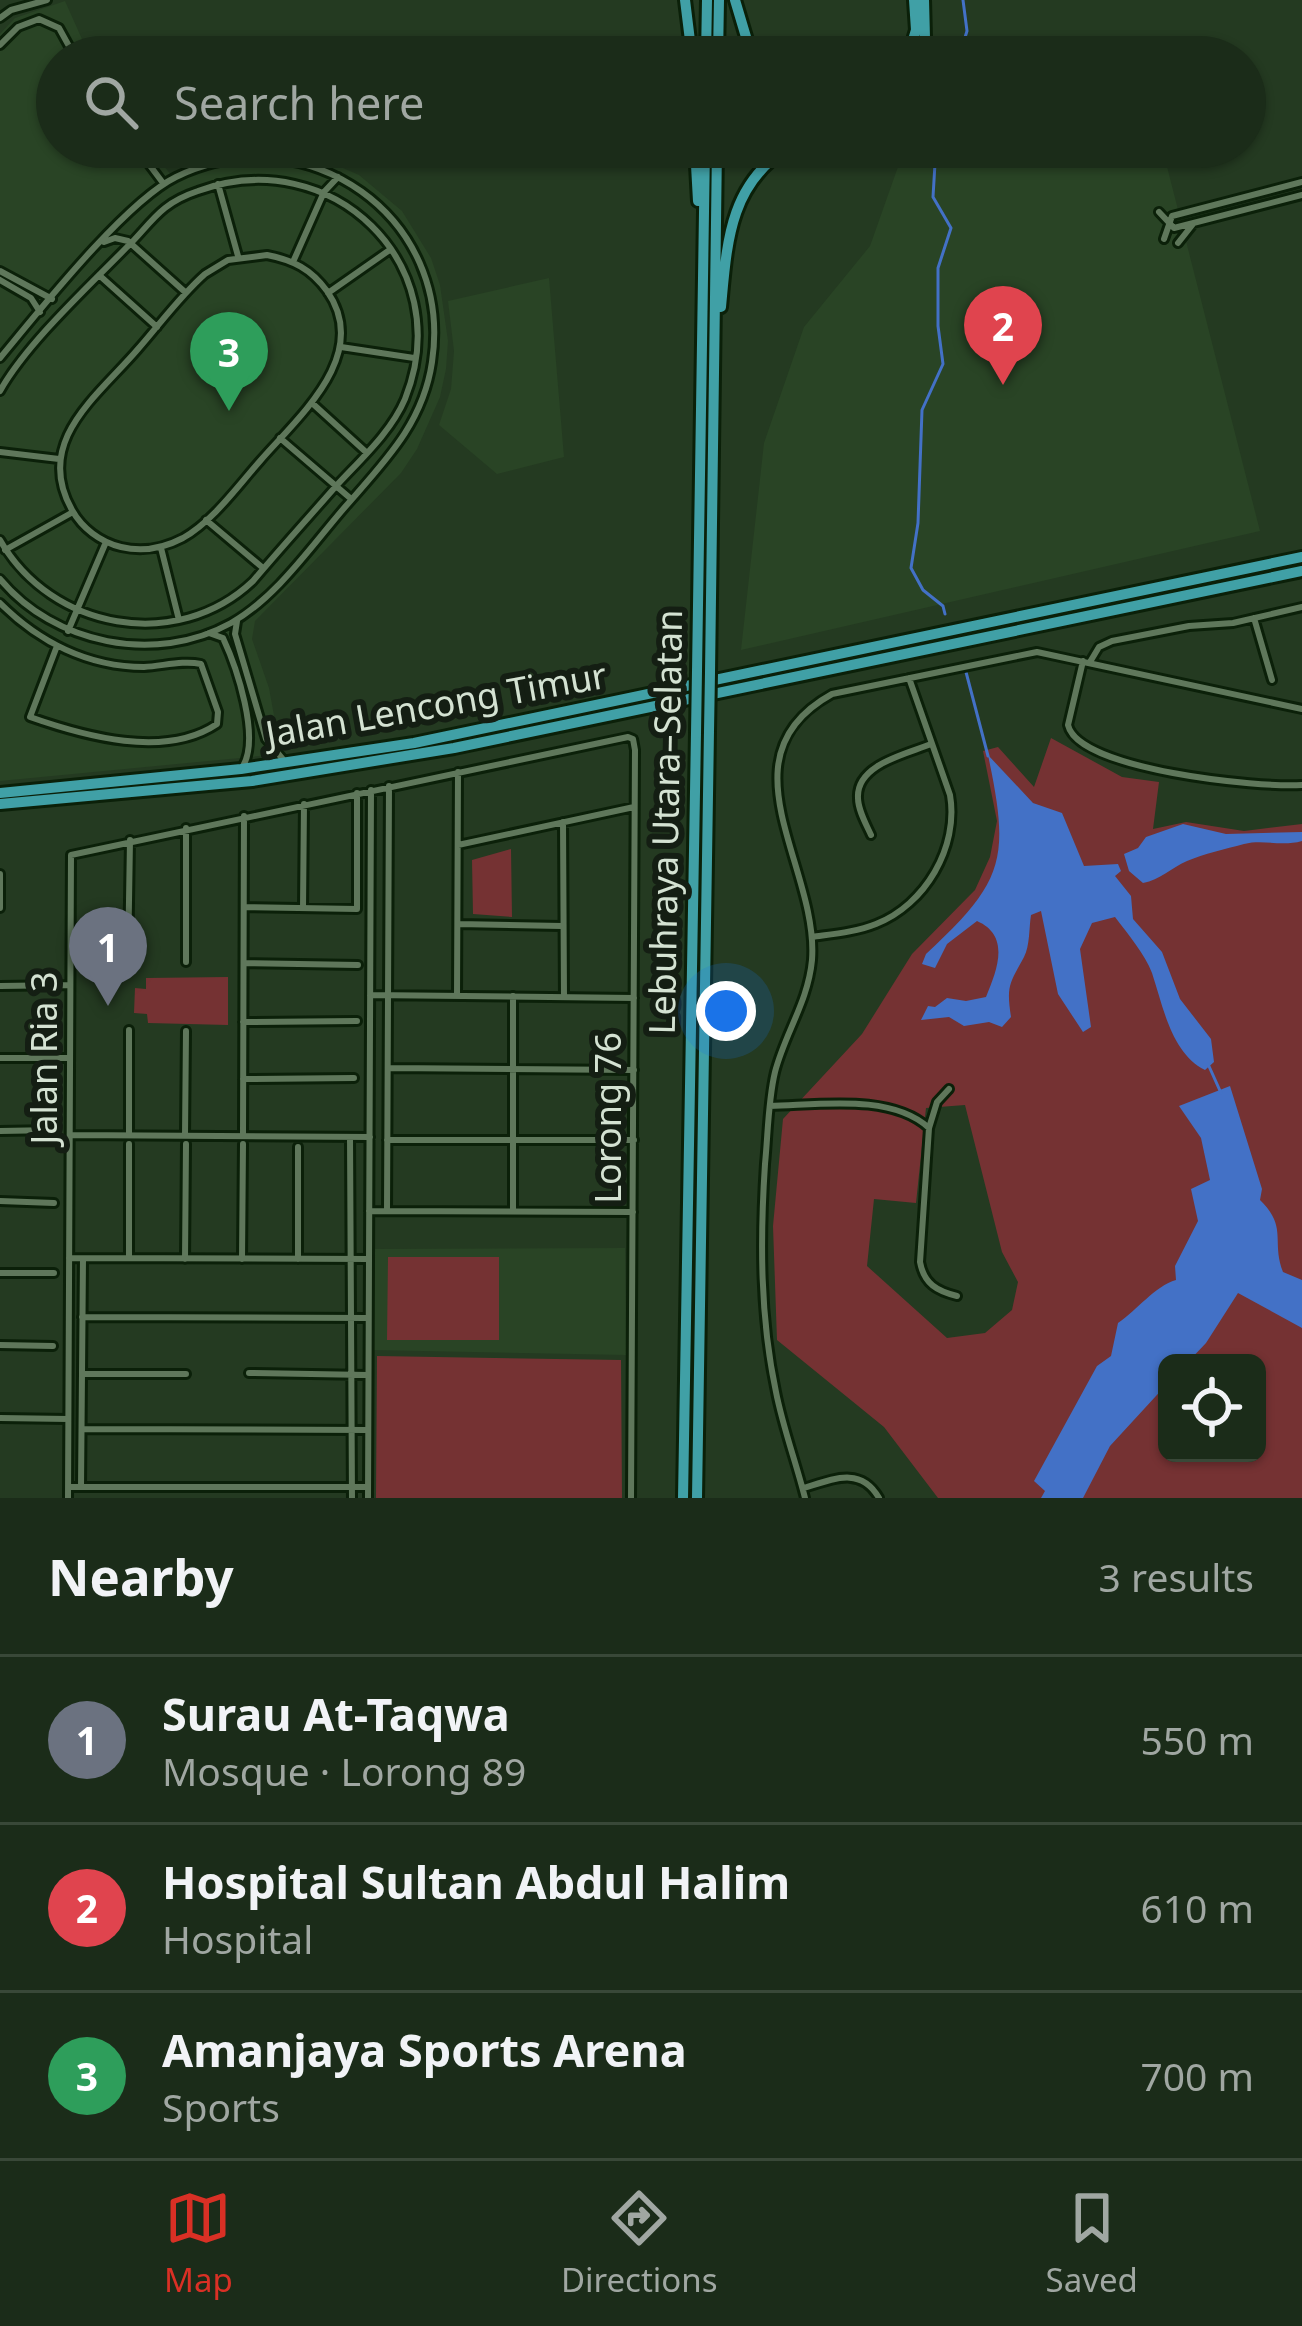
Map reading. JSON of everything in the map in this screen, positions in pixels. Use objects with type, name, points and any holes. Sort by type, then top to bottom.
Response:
[{"type":"highway","points":[[685,0],[689,36]]},
{"type":"highway","points":[[706,36],[707,0]]},
{"type":"highway","points":[[718,36],[719,0]]},
{"type":"highway","points":[[735,0],[746,36]]},
{"type":"highway","points":[[914,0],[914,36]]},
{"type":"highway","points":[[924,0],[925,36]]},
{"type":"highway","points":[[696,168],[701,240]]},
{"type":"highway","name":"Lebuhraya Utara–Selatan","points":[[704,168],[704,672]]},
{"type":"highway","name":"Lebuhraya Utara–Selatan","points":[[683,1498],[716,360],[717,168]]},
{"type":"highway","points":[[716,360],[724,259],[734,213],[752,178],[764,168]]},
{"type":"highway","name":"Jalan Lencong Timur","points":[[0,793],[286,764],[544,717],[1302,557]]},
{"type":"highway","name":"Jalan Lencong Timur","points":[[0,804],[252,781],[454,748],[1302,571]]},
{"type":"highway","name":"Lebuhraya Utara–Selatan","points":[[697,1498],[702,732]]},
{"type":"street","points":[[0,18],[47,1],[46,20]]},
{"type":"street","points":[[24,6],[29,21]]},
{"type":"street","points":[[0,45],[29,21],[46,20],[64,36]]},
{"type":"street","points":[[152,168],[164,184]]},
{"type":"street","points":[[0,358],[123,219],[164,184],[204,168]]},
{"type":"street","points":[[0,579],[27,606],[67,630],[134,644],[208,633],[238,618],[262,598],[394,452],[421,406],[433,359],[434,325],[427,289],[404,232],[372,198],[315,168]]},
{"type":"street","points":[[293,262],[324,192],[326,171]]},
{"type":"street","points":[[324,192],[338,177]]},
{"type":"street","points":[[0,391],[99,275],[183,196],[218,184],[287,180],[324,192],[359,214],[391,249],[415,310],[416,358],[399,411],[263,569],[224,604],[179,620],[130,624],[77,611],[29,578],[3,550],[73,512]]},
{"type":"street","points":[[1164,239],[1172,216],[1302,182]]},
{"type":"street","points":[[218,184],[238,257]]},
{"type":"street","points":[[1159,212],[1174,227],[1302,195]]},
{"type":"street","points":[[123,219],[131,244]]},
{"type":"street","points":[[1178,243],[1195,221]]},
{"type":"street","points":[[101,244],[116,238],[131,244],[186,292]]},
{"type":"street","points":[[328,293],[391,249]]},
{"type":"street","points":[[266,255],[293,262],[312,274],[328,293],[340,324],[334,368],[280,438],[206,520],[184,537],[161,547],[124,548],[106,542],[73,512],[63,488],[59,459],[72,423],[186,292],[217,266],[238,257],[266,255]]},
{"type":"street","points":[[99,275],[157,327]]},
{"type":"street","points":[[0,276],[52,299]]},
{"type":"street","points":[[0,276],[31,298],[40,312]]},
{"type":"street","points":[[340,347],[416,358]]},
{"type":"street","points":[[310,402],[367,453]]},
{"type":"street","points":[[280,438],[352,499]]},
{"type":"street","points":[[0,452],[59,459]]},
{"type":"street","points":[[206,520],[263,569]]},
{"type":"street","points":[[0,603],[58,646],[131,666],[201,664],[218,712],[217,724],[179,737],[129,740],[90,736],[30,717],[58,646],[106,542]]},
{"type":"street","points":[[161,547],[179,620]]},
{"type":"street","points":[[1302,607],[1099,647],[1087,661],[1068,725],[1078,742],[1127,762],[1225,782],[1302,785]]},
{"type":"street","points":[[238,618],[235,634],[266,740],[286,764]]},
{"type":"street","points":[[1254,618],[1272,680]]},
{"type":"street","points":[[208,633],[223,638],[238,682],[251,744],[241,769]]},
{"type":"street","points":[[805,1498],[775,1387],[763,1301],[770,1106],[775,1072],[809,982],[812,937],[803,886],[776,798],[782,743],[832,694],[1036,652],[1302,709]]},
{"type":"street","points":[[812,937],[878,924],[913,902],[945,849],[952,814],[909,677]]},
{"type":"street","name":"Jalan Ria 3","points":[[68,1498],[71,855],[622,737],[633,740]]},
{"type":"street","name":"Lorong 76","points":[[631,1498],[633,740]]},
{"type":"street","points":[[871,836],[857,798],[865,776],[877,766],[932,744]]},
{"type":"street","points":[[458,772],[458,996]]},
{"type":"street","points":[[387,1211],[389,786]]},
{"type":"street","points":[[368,1498],[371,790]]},
{"type":"street","points":[[244,907],[357,909],[357,793]]},
{"type":"street","points":[[303,908],[304,804]]},
{"type":"street","points":[[458,845],[634,807]]},
{"type":"street","points":[[242,1258],[244,816]]},
{"type":"street","points":[[563,822],[564,997]]},
{"type":"street","points":[[186,828],[186,962]]},
{"type":"street","points":[[128,962],[130,840]]},
{"type":"street","points":[[0,874],[0,908]]},
{"type":"street","points":[[458,924],[564,926]]},
{"type":"street","points":[[244,963],[358,965]]},
{"type":"street","points":[[0,986],[70,985]]},
{"type":"street","points":[[370,995],[634,998]]},
{"type":"street","points":[[513,996],[513,1211]]},
{"type":"street","points":[[243,1022],[357,1022]]},
{"type":"street","points":[[129,1030],[129,1258]]},
{"type":"street","points":[[185,1258],[186,1030]]},
{"type":"street","points":[[0,1058],[70,1058]]},
{"type":"street","points":[[388,1068],[634,1070]]},
{"type":"street","points":[[243,1079],[354,1078]]},
{"type":"street","points":[[949,1089],[937,1102],[928,1128],[920,1262],[934,1288],[957,1296]]},
{"type":"street","points":[[770,1106],[885,1108],[916,1118],[928,1128]]},
{"type":"street","points":[[0,1131],[54,1130]]},
{"type":"street","points":[[70,1135],[185,1140],[370,1137]]},
{"type":"street","points":[[350,1137],[352,1498]]},
{"type":"street","points":[[387,1140],[634,1140]]},
{"type":"street","points":[[298,1147],[298,1258]]},
{"type":"street","points":[[0,1201],[54,1203]]},
{"type":"street","points":[[369,1211],[633,1212]]},
{"type":"street","points":[[69,1258],[369,1258]]},
{"type":"street","points":[[81,1486],[82,1258]]},
{"type":"street","points":[[0,1273],[54,1273]]},
{"type":"street","points":[[82,1317],[368,1318]]},
{"type":"street","points":[[0,1345],[53,1346]]},
{"type":"street","points":[[249,1373],[368,1375]]},
{"type":"street","points":[[82,1374],[186,1374]]},
{"type":"street","points":[[0,1418],[68,1419]]},
{"type":"street","points":[[82,1429],[368,1430]]},
{"type":"street","points":[[802,1488],[849,1476],[870,1484],[879,1498]]},
{"type":"street","points":[[68,1487],[368,1487]]},
{"type":"street","points":[[183,1487],[183,1498]]},
{"type":"street","points":[[239,1498],[240,1487]]},
{"type":"street","points":[[296,1498],[297,1487]]},
{"type":"shaded area","points":[[65,1],[81,36],[36,36],[36,168],[166,168],[171,175],[188,168],[343,168],[359,175],[402,211],[431,258],[448,341],[446,369],[440,397],[417,449],[401,473],[255,621],[252,639],[269,688],[281,754],[0,781],[0,34],[15,18]]},
{"type":"shaded area","points":[[898,168],[1167,168],[1260,531],[741,650],[764,443],[804,327],[870,246]]},
{"type":"shaded area","points":[[549,278],[564,457],[497,474],[439,425],[451,389],[454,351],[448,301]]},
{"type":"shaded area","points":[[1051,738],[1122,777],[1159,782],[1153,829],[1186,822],[1244,831],[1302,824],[1302,1498],[938,1498],[884,1427],[777,1340],[773,1226],[783,1119],[862,1034],[912,954],[975,890],[990,857],[997,821],[983,751],[998,747],[1034,787]],"holes":[[[965,1105],[1002,1252],[1018,1282],[1012,1310],[985,1333],[947,1338],[867,1266],[874,1199],[916,1203],[926,1108]]]},
{"type":"shaded area","points":[[511,849],[512,917],[473,914],[472,860]]},
{"type":"shaded area","points":[[228,977],[228,1025],[148,1023],[147,1014],[134,1013],[135,988],[146,989],[146,978]]},
{"type":"shaded area","points":[[625,1248],[626,1355],[371,1350],[373,1249]]},
{"type":"shaded area","points":[[388,1257],[499,1257],[499,1340],[387,1340]]},
{"type":"shaded area","points":[[377,1356],[621,1360],[622,1498],[376,1498]]},
{"type":"water","points":[[988,755],[1033,803],[1062,813],[1084,866],[1118,864],[1121,871],[1115,876],[1131,896],[1133,919],[1162,952],[1180,999],[1211,1039],[1214,1062],[1205,1070],[1176,1041],[1149,966],[1115,917],[1092,923],[1080,949],[1091,1027],[1083,1032],[1058,994],[1041,911],[1031,915],[1026,953],[1010,985],[1011,1017],[1002,1027],[989,1022],[964,1026],[949,1017],[921,1020],[928,1006],[935,1007],[947,998],[986,997],[997,965],[994,935],[977,921],[947,944],[935,968],[922,964],[972,907],[995,866],[999,820]]},
{"type":"water","points":[[1183,824],[1226,834],[1302,832],[1302,841],[1229,848],[1187,861],[1143,883],[1129,871],[1124,854],[1138,848],[1146,837]]},
{"type":"water","points":[[1230,1086],[1262,1189],[1260,1200],[1274,1218],[1283,1272],[1302,1280],[1302,1328],[1238,1293],[1196,1354],[1158,1354],[1158,1394],[1110,1446],[1083,1498],[1041,1498],[1045,1491],[1034,1481],[1097,1366],[1111,1356],[1118,1323],[1176,1280],[1175,1266],[1198,1221],[1191,1189],[1210,1180],[1201,1138],[1179,1106]]},
{"type":"waterway","points":[[963,0],[965,36]]},
{"type":"waterway","points":[[935,168],[933,197],[951,228],[938,268],[943,364],[922,410],[918,523],[911,568],[945,614]]},
{"type":"waterway","points":[[966,672],[988,756]]},
{"type":"waterway","points":[[1208,1064],[1221,1093]]},
{"type":"place","name":"Hospital Sultan Abdul Halim","points":[[1003,385]]},
{"type":"place","name":"Amanjaya Sports Arena","points":[[229,411]]},
{"type":"place","name":"Surau At-Taqwa","points":[[108,1006]]}]
